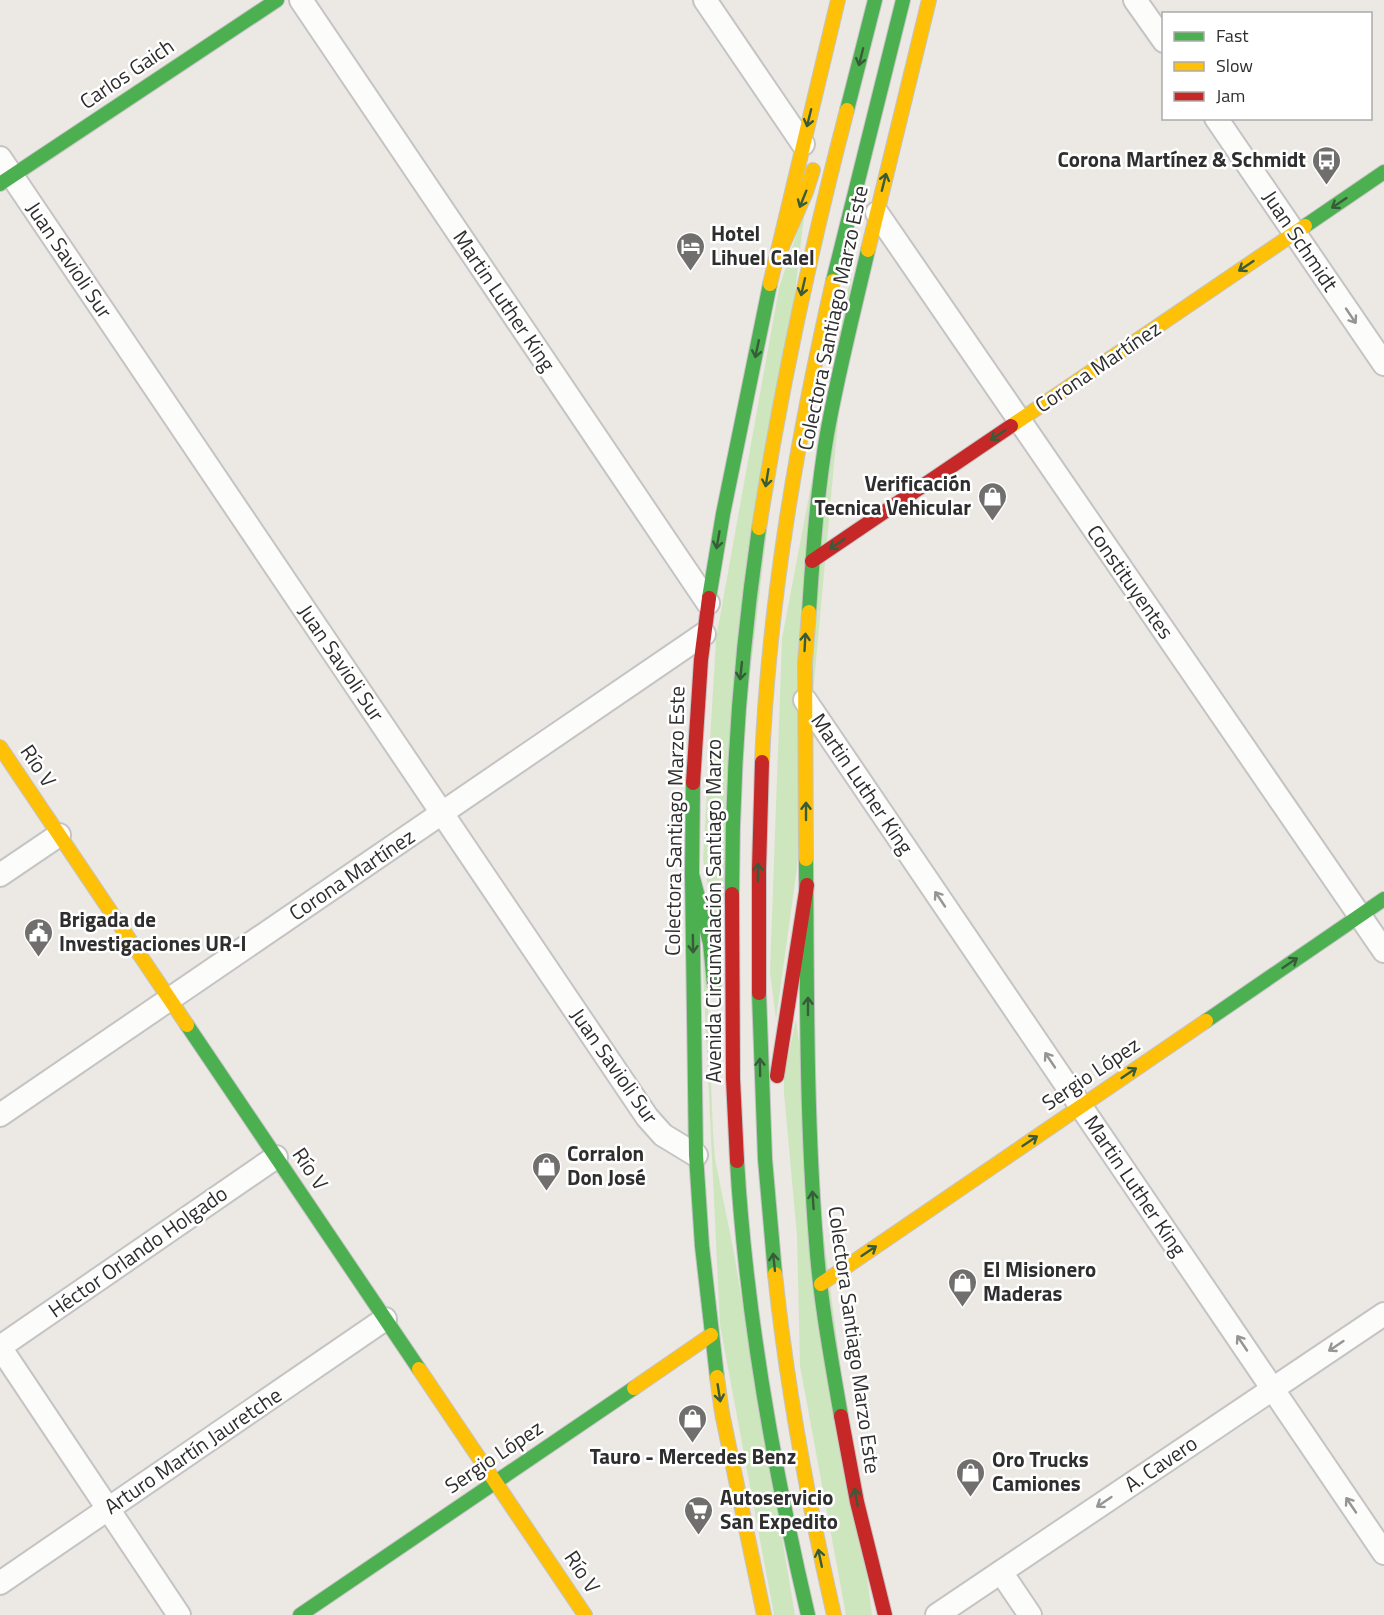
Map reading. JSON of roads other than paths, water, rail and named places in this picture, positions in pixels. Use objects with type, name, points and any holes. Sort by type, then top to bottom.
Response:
[{"type":"main road","name":"Carlos Gaich","points":[[4,173],[277,0]]},
{"type":"main road","points":[[810,149],[838,0]]},
{"type":"main road","name":"Avenida Circunvalación Santiago Marzo","points":[[808,1615],[784,1509],[762,1384],[741,1208],[733,1078],[731,861],[736,733],[745,638],[772,448],[794,330],[875,0]]},
{"type":"main road","name":"Avenida Circunvalación Santiago Marzo","points":[[834,1615],[806,1490],[784,1347],[769,1215],[761,1080],[758,884],[766,700],[788,513],[829,295],[903,0]]},
{"type":"main road","name":"Colectora Santiago Marzo Este","points":[[885,1615],[857,1502],[834,1373],[821,1284],[813,1200],[808,1115],[805,643],[822,468],[840,367],[929,0]]},
{"type":"main road","name":"Colectora Santiago Marzo Este","points":[[764,1615],[729,1449],[711,1335],[702,1246],[696,1155],[692,874],[694,747],[704,634],[723,514],[774,265],[806,192],[810,149]]},
{"type":"main road","name":"Corona Martínez","points":[[812,561],[1384,172]]},
{"type":"main road","name":"Río V","points":[[0,747],[585,1615]]},
{"type":"main road","points":[[692,874],[711,953],[715,998]]},
{"type":"main road","points":[[778,1090],[778,1057],[807,885]]},
{"type":"main road","name":"Sergio López","points":[[821,1284],[1384,899]]},
{"type":"main road","points":[[721,1134],[741,1208]]},
{"type":"main road","points":[[784,1347],[789,1276]]},
{"type":"main road","name":"Sergio López","points":[[300,1615],[711,1335]]},
{"type":"street","name":"Martin Luther King","points":[[301,0],[708,603]]},
{"type":"street","points":[[705,0],[810,149]]},
{"type":"street","points":[[1135,0],[1162,38]]},
{"type":"street","name":"Juan Schmidt","points":[[1217,120],[1384,364]]},
{"type":"street","name":"Juan Savioli Sur","points":[[4,173],[443,813],[647,1117],[663,1135],[696,1155]]},
{"type":"street","name":"Constituyentes","points":[[876,213],[1384,951]]},
{"type":"street","name":"Corona Martínez","points":[[0,1115],[704,634]]},
{"type":"street","name":"Martin Luther King","points":[[805,700],[1384,1553]]},
{"type":"street","points":[[0,875],[59,835]]},
{"type":"street","name":"Héctor Orlando Holgado","points":[[0,1347],[276,1157]]},
{"type":"street","name":"A. Cavero","points":[[937,1615],[1384,1314]]},
{"type":"street","name":"Arturo Martín Jauretche","points":[[0,1583],[385,1319]]},
{"type":"street","points":[[0,1347],[179,1615]]},
{"type":"street","points":[[1001,1572],[1030,1615]]},
{"type":"place","name":"Corona Martínez & Schmidt","points":[[1327,186]]},
{"type":"place","name":"Hotel Lihuel Calel","points":[[690,272]]},
{"type":"place","name":"Verificación Tecnica Vehicular","points":[[992,522]]},
{"type":"place","name":"Brigada de Investigaciones UR-I","points":[[38,958]]},
{"type":"place","name":"Corralon Don José","points":[[546,1192]]},
{"type":"place","name":"El Misionero Maderas","points":[[962,1308]]},
{"type":"place","name":"Tauro - Mercedes Benz","points":[[693,1444]]},
{"type":"place","name":"Oro Trucks Camiones","points":[[971,1498]]},
{"type":"place","name":"Autoservicio San Expedito","points":[[699,1536]]}]
